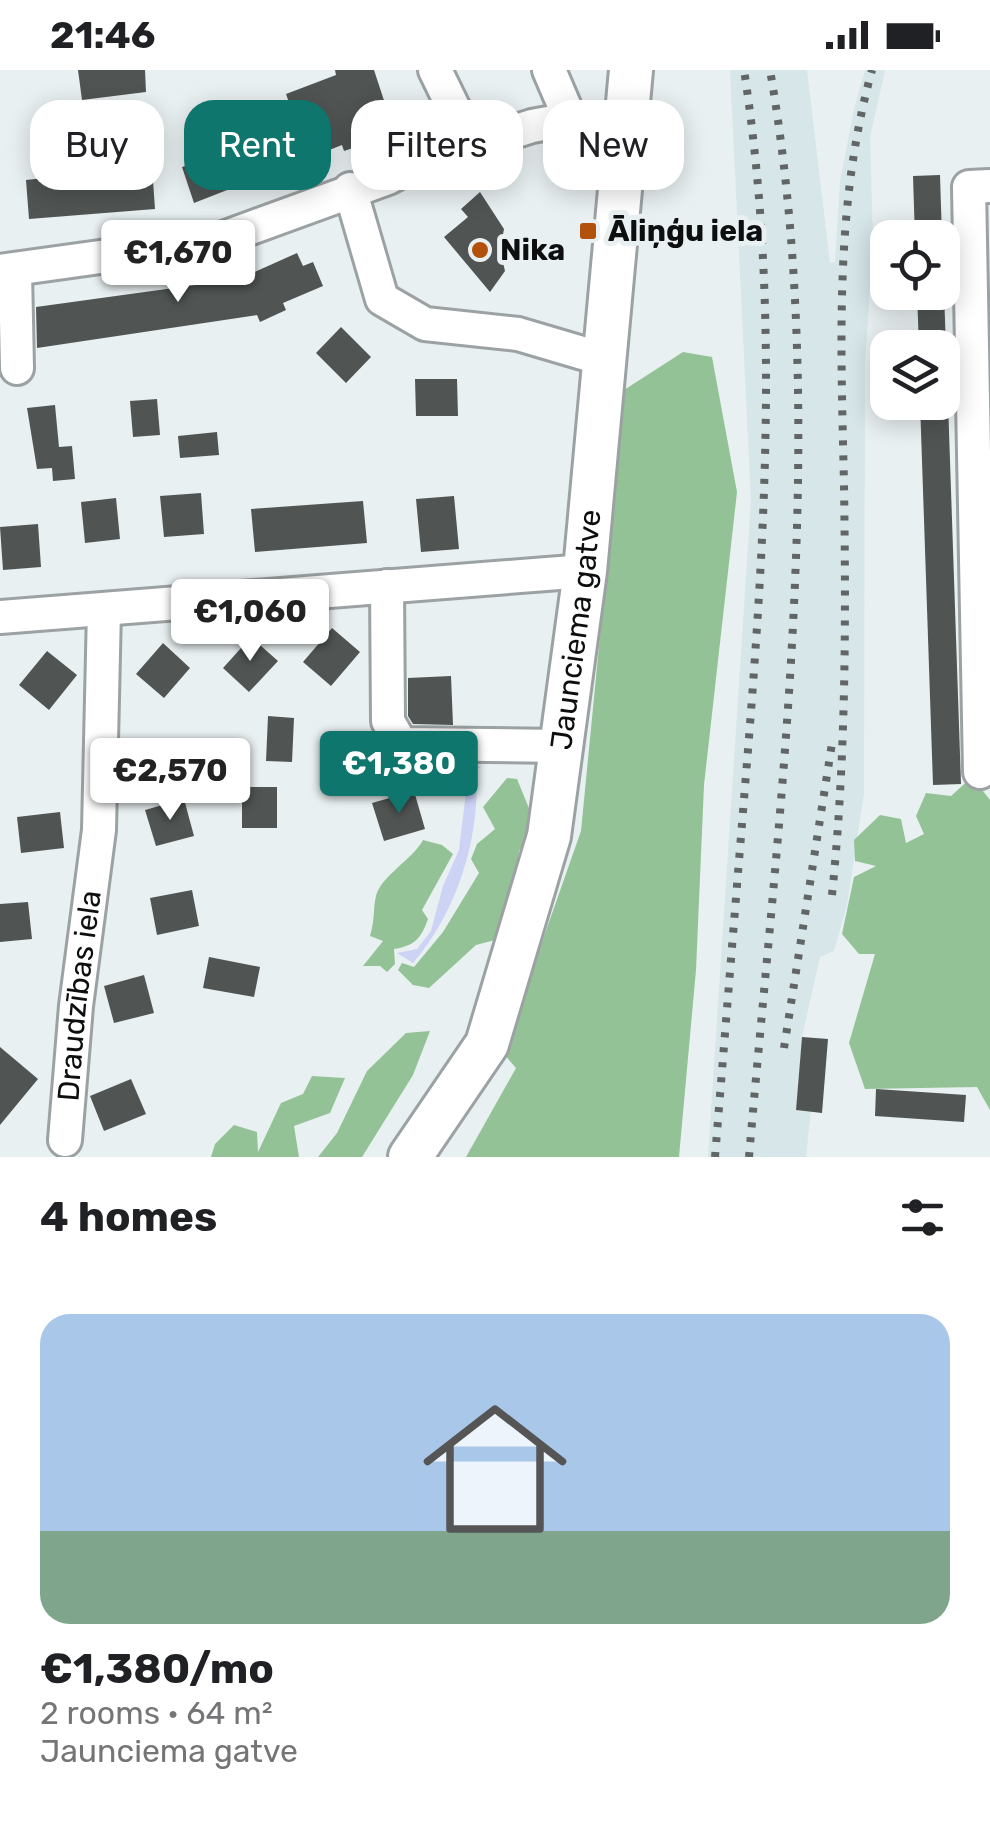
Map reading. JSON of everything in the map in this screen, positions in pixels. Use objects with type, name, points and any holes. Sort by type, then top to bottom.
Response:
[{"type":"main road","name":"Jaunciema gatve","points":[[628,100],[630,70]]},
{"type":"main road","name":"Jaunciema gatve","points":[[410,1157],[487,1044],[549,836],[585,570],[621,190]]},
{"type":"street","points":[[435,70],[450,100]]},
{"type":"street","points":[[549,70],[562,100]]},
{"type":"street","points":[[984,750],[969,187],[990,186]]},
{"type":"street","points":[[17,368],[8,271],[215,241],[350,189],[382,299],[425,324],[518,334],[606,360]]},
{"type":"street","points":[[0,618],[585,570]]},
{"type":"street","points":[[387,586],[388,721],[401,744],[562,746]]},
{"type":"street","name":"Draudzības iela","points":[[65,1140],[98,830],[104,610]]},
{"type":"shaded area","points":[[730,70],[807,70],[830,263],[835,262],[840,182],[865,70],[885,70],[870,137],[872,220],[865,364],[864,793],[847,905],[834,951],[820,957],[802,1037],[796,1110],[811,1111],[806,1157],[708,1157],[751,500]]},
{"type":"green space","points":[[683,352],[712,357],[737,492],[704,785],[696,970],[679,1157],[466,1157],[516,1068],[503,1053],[581,831],[624,390]]},
{"type":"green space","points":[[972,777],[990,800],[990,1110],[977,1087],[865,1089],[849,1043],[875,954],[859,954],[842,934],[854,877],[876,866],[855,861],[854,840],[880,815],[901,819],[906,843],[924,834],[916,816],[926,793],[951,796]]},
{"type":"green space","points":[[507,778],[517,779],[535,823],[519,851],[511,922],[495,940],[476,945],[429,988],[413,985],[398,970],[402,963],[414,967],[443,932],[479,873],[471,859],[477,844],[495,829],[483,807]]},
{"type":"green space","points":[[423,840],[442,845],[453,854],[422,910],[428,919],[425,926],[412,943],[394,949],[395,964],[387,972],[380,966],[363,966],[383,941],[370,936],[379,889]]},
{"type":"green space","points":[[430,1031],[413,1075],[362,1157],[318,1157],[337,1133],[367,1071],[406,1033]]},
{"type":"green space","points":[[312,1076],[345,1078],[330,1113],[294,1126],[299,1157],[211,1157],[215,1144],[234,1125],[257,1132],[258,1152],[281,1103],[303,1094]]},
{"type":"water","points":[[469,767],[481,767],[476,770],[474,821],[463,872],[442,921],[413,963],[397,953],[417,949],[431,931],[443,886],[459,850]]},
{"type":"building","points":[[78,70],[145,70],[146,92],[82,100]]},
{"type":"building","points":[[335,70],[374,70],[384,100],[351,100],[351,149],[344,151],[342,145],[331,149],[331,100],[288,100],[286,94],[336,75]]},
{"type":"building","points":[[940,175],[941,220],[914,220],[913,176]]},
{"type":"building","points":[[26,180],[30,180],[30,190],[154,190],[155,209],[29,219]]},
{"type":"building","points":[[190,190],[227,190],[194,203]]},
{"type":"building","points":[[480,192],[504,229],[500,250],[505,271],[490,292],[444,237],[468,217],[461,209]]},
{"type":"building","points":[[297,253],[303,266],[313,262],[323,286],[283,303],[286,310],[260,322],[257,315],[37,348],[36,307],[239,279]]},
{"type":"building","points":[[918,310],[945,310],[945,330],[918,330]]},
{"type":"building","points":[[341,327],[371,357],[346,383],[316,353]]},
{"type":"building","points":[[415,379],[457,379],[458,416],[416,416]]},
{"type":"building","points":[[157,399],[160,435],[133,437],[130,401]]},
{"type":"building","points":[[55,405],[59,447],[72,446],[75,479],[53,481],[52,468],[37,469],[27,408]]},
{"type":"building","points":[[921,420],[949,420],[961,784],[933,785]]},
{"type":"building","points":[[217,432],[219,455],[180,458],[178,436]]},
{"type":"building","points":[[201,493],[204,534],[164,537],[160,496]]},
{"type":"building","points":[[454,496],[459,549],[421,552],[416,499]]},
{"type":"building","points":[[116,498],[120,539],[85,543],[81,502]]},
{"type":"building","points":[[363,501],[367,543],[255,552],[251,509]]},
{"type":"building","points":[[38,524],[41,567],[3,570],[0,527]]},
{"type":"building","points":[[332,628],[360,652],[331,686],[303,662]]},
{"type":"building","points":[[251,637],[278,661],[249,692],[223,668]]},
{"type":"building","points":[[163,643],[190,668],[164,698],[136,674]]},
{"type":"building","points":[[47,651],[77,675],[49,710],[19,685]]},
{"type":"building","points":[[451,676],[453,725],[413,724],[408,716],[408,678]]},
{"type":"building","points":[[268,716],[294,718],[292,762],[266,761]]},
{"type":"building","points":[[242,787],[277,787],[277,828],[242,828]]},
{"type":"building","points":[[414,791],[425,829],[384,841],[372,803]]},
{"type":"building","points":[[184,799],[194,836],[156,846],[145,810]]},
{"type":"building","points":[[60,812],[64,848],[21,853],[17,817]]},
{"type":"building","points":[[192,890],[199,926],[157,935],[150,898]]},
{"type":"building","points":[[28,902],[32,939],[0,942],[0,904]]},
{"type":"building","points":[[209,957],[260,967],[254,997],[203,988]]},
{"type":"building","points":[[144,975],[154,1013],[114,1023],[104,986]]},
{"type":"building","points":[[802,1037],[828,1039],[822,1113],[796,1110]]},
{"type":"building","points":[[0,1047],[38,1079],[0,1125]]},
{"type":"building","points":[[131,1079],[146,1114],[104,1131],[90,1096]]},
{"type":"building","points":[[876,1089],[966,1095],[964,1122],[875,1116]]},
{"type":"railway","points":[[715,1157],[764,494],[762,240],[744,70]]},
{"type":"railway","points":[[749,1157],[785,751],[798,475],[797,338],[788,203],[770,70]]},
{"type":"railway","points":[[832,895],[844,690],[843,276],[851,173],[872,70]]},
{"type":"railway","points":[[784,1048],[833,737]]},
{"type":"place","name":"Āliņģu iela","points":[[588,231]]},
{"type":"place","name":"Nika","points":[[480,250]]}]
